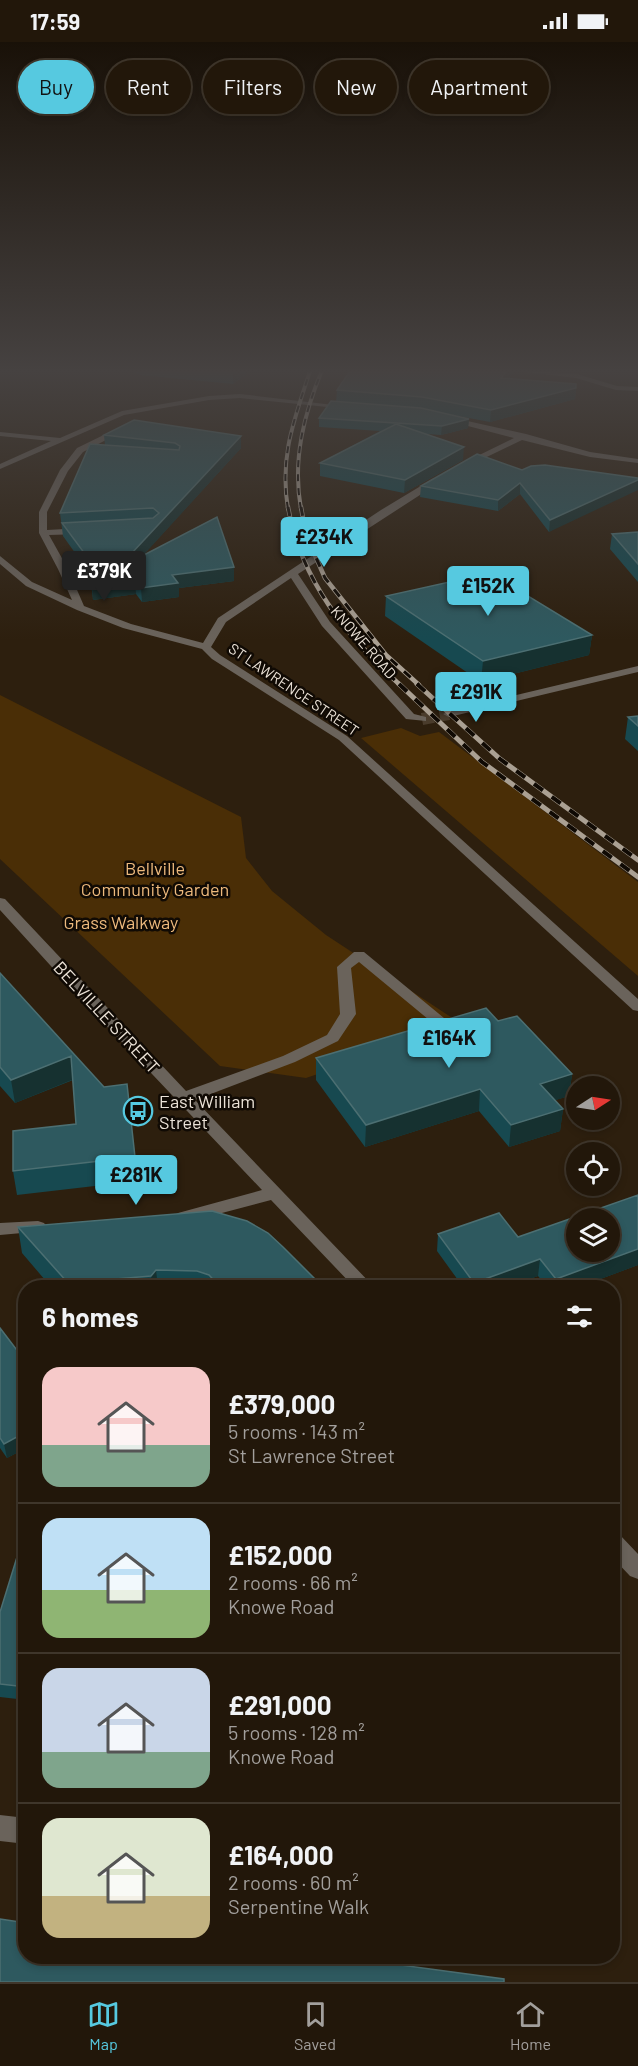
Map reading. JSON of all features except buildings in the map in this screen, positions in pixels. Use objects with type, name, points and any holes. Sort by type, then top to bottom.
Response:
[{"type":"street","points":[[0,467],[19,459]]},
{"type":"street","points":[[73,459],[64,470],[43,512],[43,533],[63,569],[80,608]]},
{"type":"street","points":[[458,469],[479,459]]},
{"type":"street","points":[[617,459],[638,461]]},
{"type":"street","points":[[206,647],[222,620],[384,512],[443,477]]},
{"type":"street","points":[[43,533],[87,530]]},
{"type":"street","name":"ST LAWRENCE STREET","points":[[0,559],[29,584],[80,608],[127,626],[206,647],[216,657],[343,738],[638,1007]]},
{"type":"street","name":"KNOWE ROAD","points":[[293,573],[326,624],[410,717],[422,719]]},
{"type":"street","points":[[449,714],[638,669]]},
{"type":"street","name":"BELVILLE STREET","points":[[0,902],[183,1098],[358,1280]]},
{"type":"street","points":[[183,1098],[289,1059],[333,1038],[348,1014],[344,967],[359,956],[439,1021]]},
{"type":"street","points":[[164,1222],[274,1192]]},
{"type":"street","points":[[0,1228],[59,1226]]},
{"type":"street","points":[[620,1550],[638,1569]]},
{"type":"street","points":[[0,1828],[18,1830]]},
{"type":"green space","name":"Bellville Community Garden","points":[[0,695],[241,817],[246,858],[272,891],[326,935],[463,1025],[306,1078],[220,1066],[0,859]]},
{"type":"green space","points":[[401,728],[420,736],[439,732],[638,882],[638,976],[361,738]]},
{"type":"tunnel","points":[[422,719],[449,714]]},
{"type":"railway","points":[[287,459],[288,509]]},
{"type":"railway","points":[[299,459],[301,509]]},
{"type":"railway","points":[[288,507],[294,534],[315,583],[345,627],[399,684]]},
{"type":"railway","points":[[301,507],[306,535],[325,578],[386,655],[419,685]]},
{"type":"railway","points":[[399,684],[482,762],[638,877]]},
{"type":"railway","points":[[417,684],[500,759],[638,860]]},
{"type":"place","name":"East William Street","points":[[138,1111]]},
{"type":"park label","name":"Grass Walkway","points":[[121,922]]}]
